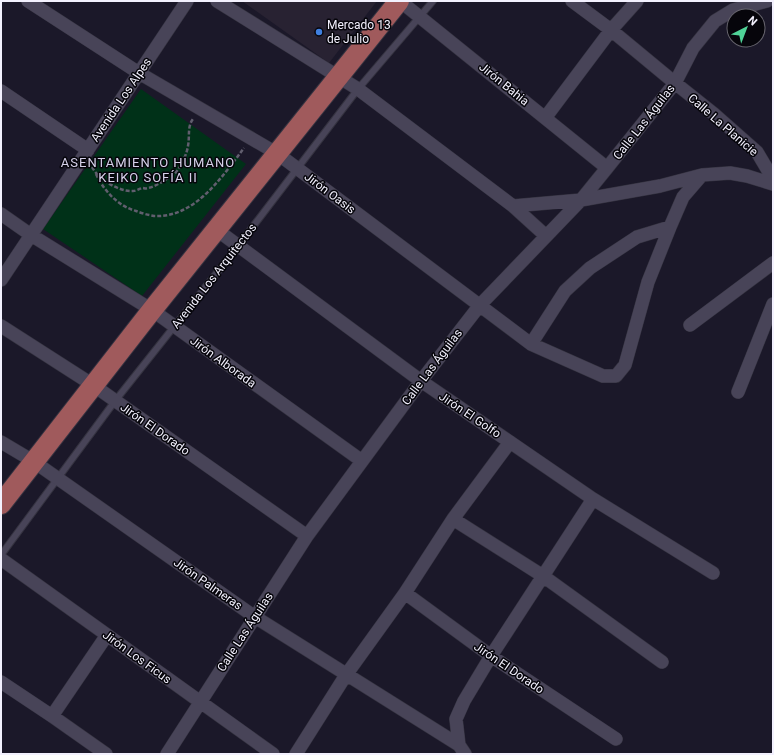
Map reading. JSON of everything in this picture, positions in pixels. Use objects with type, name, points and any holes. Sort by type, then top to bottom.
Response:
[{"type":"main road","points":[[1,504],[152,310],[400,1]]},
{"type":"street","name":"Jirón Oasis","points":[[28,1],[139,73],[278,154],[532,344],[604,376],[616,376],[625,365],[648,282],[670,227]]},
{"type":"street","name":"Avenida Los Alpes","points":[[1,280],[187,1]]},
{"type":"street","points":[[217,1],[358,89],[513,206],[546,236]]},
{"type":"street","name":"Jirón Bahia","points":[[400,1],[607,168]]},
{"type":"street","points":[[545,118],[611,30],[637,1]]},
{"type":"street","name":"Calle Las Águilas","points":[[167,754],[308,536],[420,381],[480,305],[581,200],[675,83],[693,48],[715,21],[733,10],[768,1]]},
{"type":"street","name":"Calle La Planicie","points":[[576,2],[714,114],[757,152],[773,179]]},
{"type":"street","points":[[1,90],[85,153]]},
{"type":"street","points":[[513,206],[581,200],[660,186],[702,175],[730,173],[747,176],[773,184]]},
{"type":"street","points":[[532,344],[566,291],[590,268],[638,237],[670,227],[683,198],[702,175]]},
{"type":"street","name":"Jirón Alborada","points":[[1,214],[31,235],[152,310],[362,461]]},
{"type":"street","name":"Jirón El Golfo","points":[[217,230],[420,381],[593,499],[713,573]]},
{"type":"street","points":[[690,325],[773,263]]},
{"type":"street","points":[[738,392],[773,304]]},
{"type":"street","name":"Jirón El Dorado","points":[[1,326],[93,385],[308,536]]},
{"type":"street","name":"Jirón Palmeras","points":[[1,442],[33,462],[255,617],[462,749]]},
{"type":"street","points":[[296,754],[346,675],[405,593],[453,519],[510,442]]},
{"type":"street","points":[[462,749],[456,719],[464,701],[491,656],[593,499]]},
{"type":"street","points":[[453,519],[544,576],[662,662]]},
{"type":"street","name":"Jirón Los Ficus","points":[[1,559],[273,754]]},
{"type":"street","name":"Jirón El Dorado","points":[[405,593],[491,656],[616,739]]},
{"type":"street","points":[[52,716],[107,635]]},
{"type":"street","points":[[1,682],[106,754]]},
{"type":"lane","name":"Avenida Los Arquitectos","points":[[1,555],[115,401],[175,327],[358,89],[433,1]]},
{"type":"path","points":[[96,174],[110,184],[132,191],[148,188],[173,175],[178,171],[185,156],[188,147],[190,124],[199,108]]},
{"type":"path","points":[[85,153],[100,183],[107,192],[125,207],[153,216],[174,214],[183,210],[202,197],[232,165],[251,138]]},
{"type":"shaded area","name":"Mercado 13 de Julio","points":[[242,1],[377,1],[329,63]]},
{"type":"green space","points":[[141,89],[246,164],[142,296],[43,229]]},
{"type":"place","name":"Mercado 13 de Julio","points":[[319,32]]},
{"type":"district","name":"ASENTAMIENTO HUMANO KEIKO SOFÍA II","points":[[148,170]]}]
